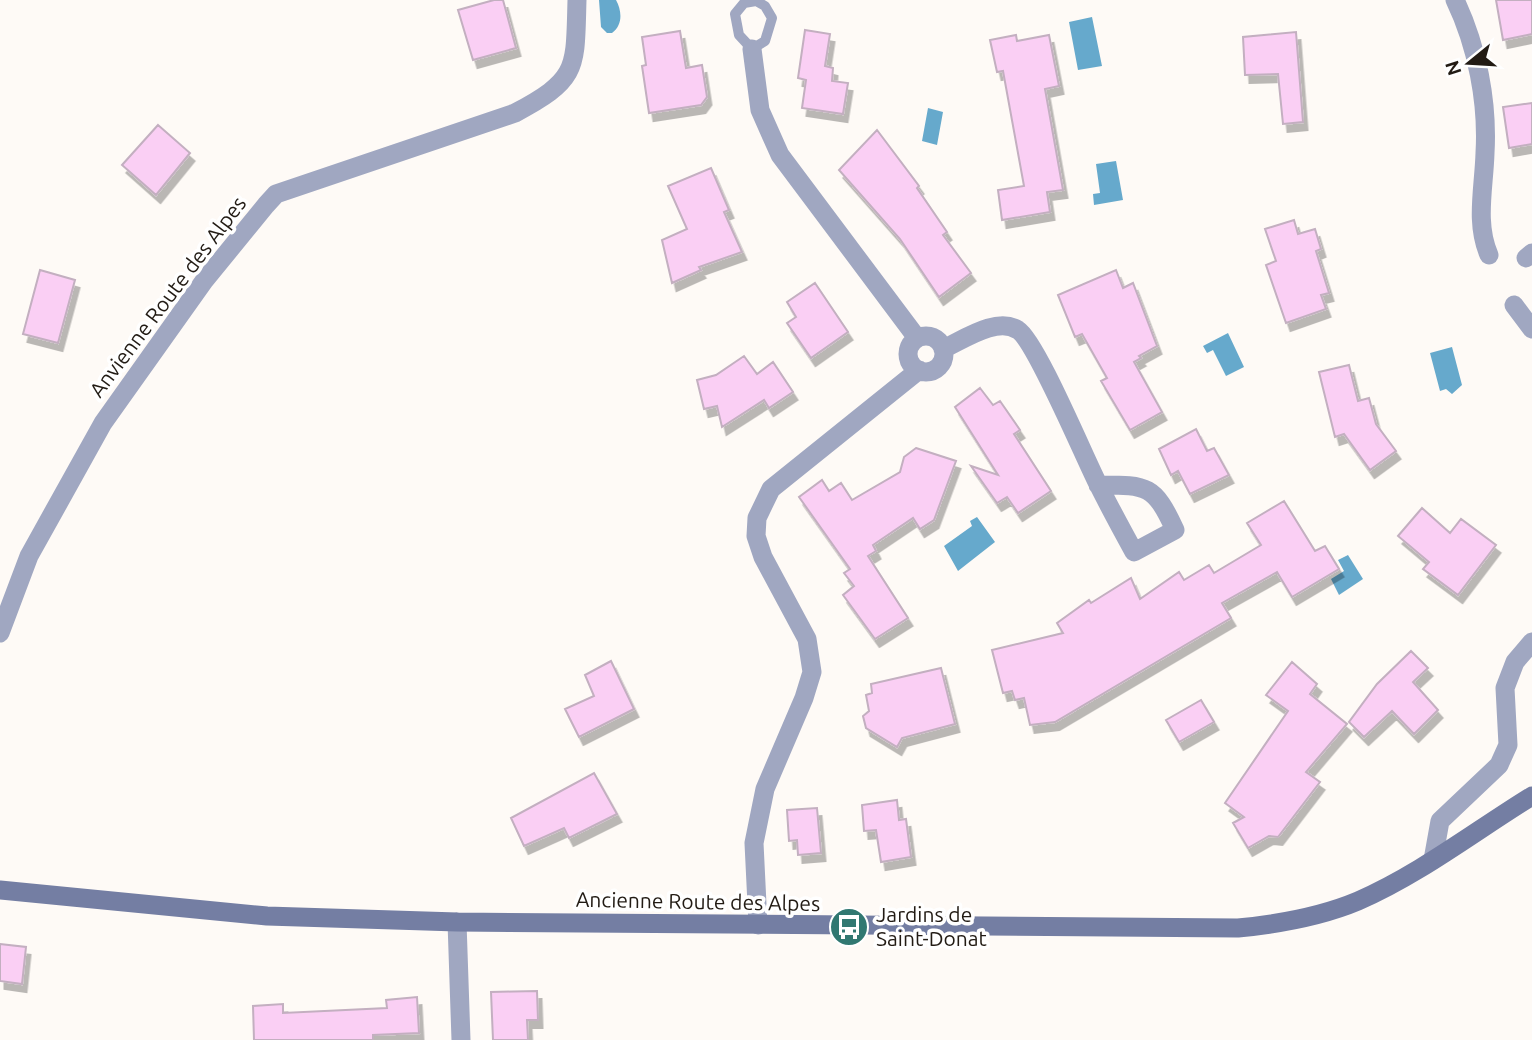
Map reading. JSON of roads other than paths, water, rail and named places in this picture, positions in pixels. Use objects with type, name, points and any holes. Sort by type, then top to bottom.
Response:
[{"type":"main road","name":"Ancienne Route des Alpes","points":[[0,890],[267,916],[457,922],[1238,928],[1279,924],[1326,912],[1388,887],[1532,796]]},
{"type":"street","name":"Anvienne Route des Alpes","points":[[0,633],[29,556],[103,423],[204,281],[275,194],[515,113],[536,102],[562,84],[575,56],[578,0]]},
{"type":"street","points":[[1455,0],[1469,34],[1484,103],[1486,151],[1481,237],[1489,255]]},
{"type":"street","points":[[752,49],[760,110],[780,155],[917,338]]},
{"type":"street","points":[[1514,305],[1532,329]]},
{"type":"street","points":[[943,349],[990,328],[1004,326],[1019,330],[1034,351],[1098,485]]},
{"type":"street","points":[[758,925],[754,843],[765,789],[804,698],[812,671],[807,639],[763,557],[756,536],[757,517],[771,489],[919,370],[930,371],[940,366],[943,349],[933,337],[917,338],[910,346],[908,357],[919,370]]},
{"type":"street","points":[[1433,860],[1440,821],[1499,765],[1508,745],[1505,688],[1515,662],[1532,642]]},
{"type":"street","points":[[457,922],[461,1040]]},
{"type":"water","points":[[599,0],[616,0],[618,4],[620,22],[612,33],[607,33],[601,27]]},
{"type":"water","points":[[1092,17],[1102,66],[1078,70],[1069,22]]},
{"type":"water","points":[[928,108],[943,112],[937,145],[922,141]]},
{"type":"water","points":[[1116,161],[1123,200],[1094,205],[1093,194],[1100,193],[1096,164]]},
{"type":"water","points":[[1228,333],[1244,367],[1226,376],[1213,350],[1207,353],[1203,346]]},
{"type":"water","points":[[1452,347],[1462,385],[1452,394],[1446,389],[1440,391],[1430,353]]},
{"type":"water","points":[[977,517],[995,542],[958,571],[944,546],[972,526],[970,521]]},
{"type":"water","points":[[1348,555],[1363,579],[1339,595],[1331,579],[1344,571],[1338,560]]},
{"type":"place","name":"Jardins de Saint-Donat","points":[[849,927]]}]
